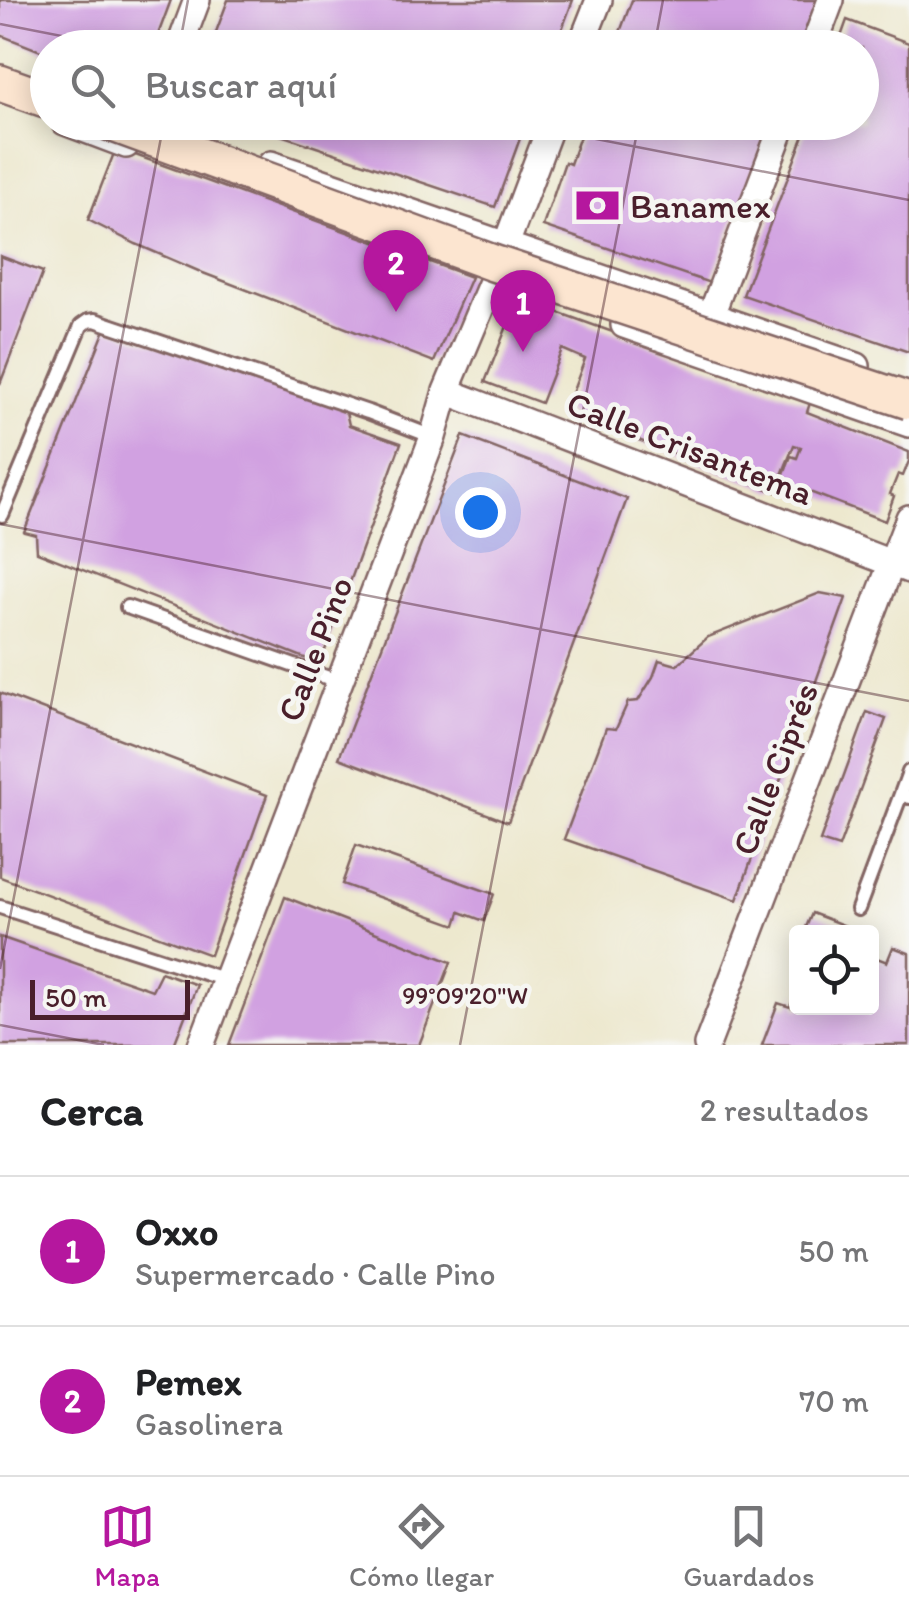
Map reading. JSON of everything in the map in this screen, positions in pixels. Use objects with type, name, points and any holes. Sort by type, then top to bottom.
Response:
[{"type":"main road","points":[[0,83],[30,94]]},
{"type":"main road","points":[[157,140],[492,263],[909,401]]},
{"type":"street","points":[[186,30],[197,0]]},
{"type":"street","points":[[587,30],[599,0]]},
{"type":"street","points":[[820,30],[831,0]]},
{"type":"street","points":[[0,67],[30,78]]},
{"type":"street","points":[[0,99],[30,110]]},
{"type":"street","points":[[112,140],[493,279],[909,424]]},
{"type":"street","points":[[139,150],[143,140]]},
{"type":"street","points":[[203,140],[909,384]]},
{"type":"street","name":"Calle Pino","points":[[201,1045],[433,437],[446,391],[545,140]]},
{"type":"street","points":[[698,350],[777,140]]},
{"type":"street","name":"Calle Crisantema","points":[[446,391],[900,566]]},
{"type":"street","name":"Calle Ciprés","points":[[707,1045],[900,566],[909,518]]},
{"type":"lane","points":[[2,515],[81,326],[88,321],[95,320],[433,437]]},
{"type":"lane","points":[[126,607],[340,682]]},
{"type":"lane","points":[[858,909],[905,795],[909,772]]},
{"type":"lane","points":[[0,907],[226,980]]},
{"type":"building","points":[[0,0],[171,0],[160,30],[30,30],[30,47],[0,35]]},
{"type":"building","points":[[228,0],[573,0],[562,30],[217,30]]},
{"type":"building","points":[[632,0],[818,0],[807,30],[621,30]]},
{"type":"building","points":[[847,20],[874,30],[843,30]]},
{"type":"building","points":[[879,32],[909,43],[909,352],[743,295],[802,140],[879,140]]},
{"type":"building","points":[[296,140],[519,140],[495,207]]},
{"type":"building","points":[[579,140],[765,140],[710,283],[543,226],[565,162],[570,164]]},
{"type":"building","points":[[116,148],[471,277],[434,362],[203,273],[88,220]]},
{"type":"building","points":[[0,256],[43,272],[0,384]]},
{"type":"building","points":[[518,298],[810,403],[807,412],[909,452],[903,476],[898,474],[890,494],[894,496],[885,521],[781,481],[791,456],[797,458],[801,447],[794,445],[775,492],[565,412],[585,359],[562,349],[541,403],[485,382]]},
{"type":"building","points":[[106,327],[345,408],[349,425],[401,443],[320,664],[37,552],[36,535],[24,532]]},
{"type":"building","points":[[463,436],[627,499],[508,822],[339,758]]},
{"type":"building","points":[[820,593],[846,598],[737,900],[564,839],[606,728],[616,729],[628,702],[638,701],[659,660],[677,665],[708,637]]},
{"type":"building","points":[[0,693],[267,795],[210,955],[0,877]]},
{"type":"building","points":[[867,712],[886,719],[839,847],[820,841]]},
{"type":"building","points":[[356,845],[494,894],[484,921],[460,912],[456,925],[342,884]]},
{"type":"building","points":[[285,897],[451,962],[419,1045],[229,1045]]},
{"type":"building","points":[[812,913],[843,925],[807,925]]},
{"type":"building","points":[[0,937],[152,990],[161,972],[197,985],[174,1045],[0,1045]]},
{"type":"building","points":[[893,947],[909,953],[909,1045],[762,1045],[778,1003],[789,1007],[789,1015],[879,1015],[879,959],[887,962]]},
{"type":"place","name":"Banamex","points":[[597,206]]},
{"type":"place","name":"Pemex","points":[[396,312]]},
{"type":"place","name":"Oxxo","points":[[523,352]]}]
